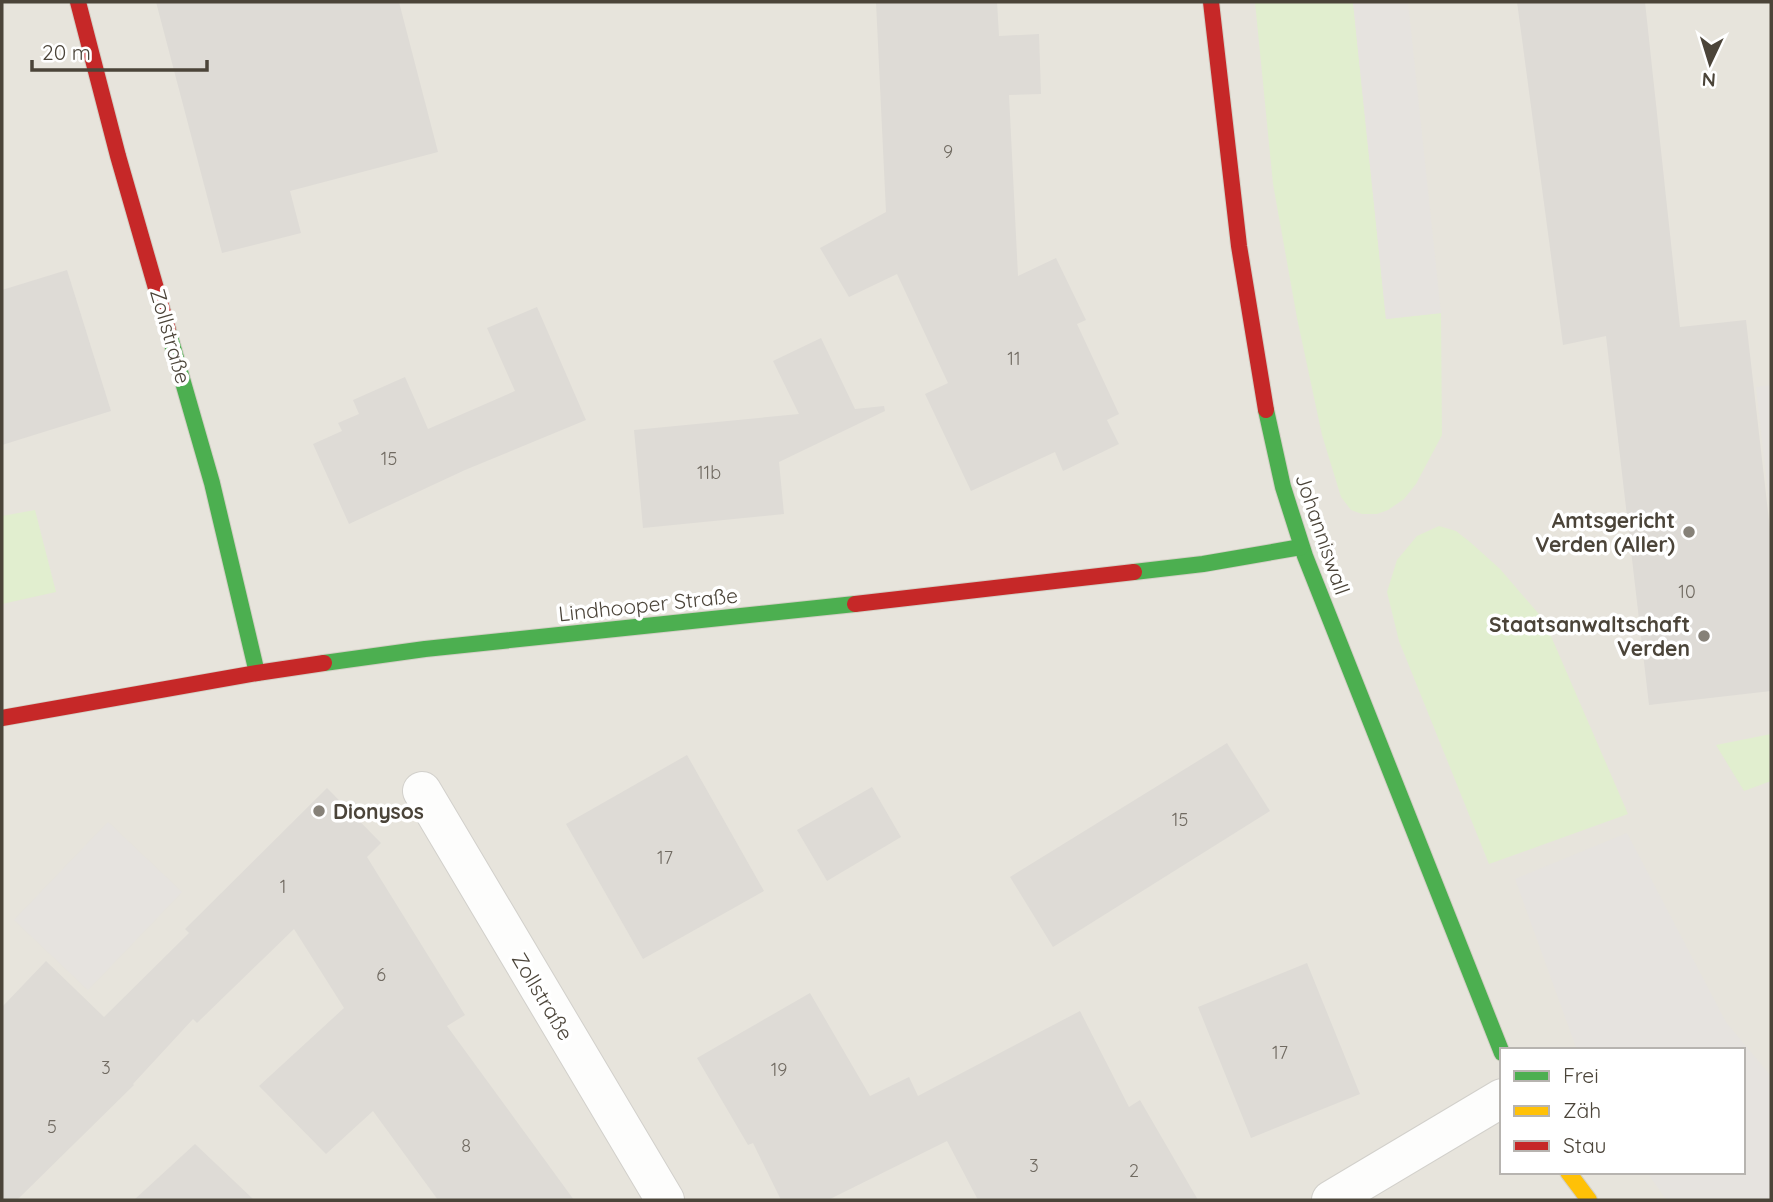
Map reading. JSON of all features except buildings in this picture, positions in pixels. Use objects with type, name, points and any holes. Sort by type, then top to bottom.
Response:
[{"type":"main road","name":"Zollstraße","points":[[78,2],[118,156],[212,483],[257,673]]},
{"type":"main road","name":"Johanniswall","points":[[1211,2],[1254,351],[1283,487],[1301,547],[1412,834],[1500,1048]]},
{"type":"main road","name":"Lindhooper Straße","points":[[2,718],[257,673],[425,649],[930,596],[1203,564],[1301,547]]},
{"type":"main road","points":[[1570,1174],[1590,1200]]},
{"type":"street","name":"Zollstraße","points":[[422,791],[665,1200]]},
{"type":"street","points":[[1331,1200],[1500,1099]]},
{"type":"shaded area","points":[[2,2],[1771,2],[1771,1200],[2,1200]]},
{"type":"shaded area","points":[[1353,2],[1408,2],[1441,313],[1386,319]]},
{"type":"shaded area","points":[[1771,385],[1771,520],[1756,387]]},
{"type":"shaded area","points":[[108,822],[182,892],[88,990],[14,920]]},
{"type":"shaded area","points":[[1627,833],[1726,1022],[1771,1076],[1771,1200],[1666,1200],[1648,1174],[1745,1174],[1745,1048],[1576,1048],[1515,879]]},
{"type":"green space","points":[[1255,2],[1353,2],[1386,319],[1441,313],[1442,435],[1416,484],[1404,499],[1377,514],[1362,514],[1351,510],[1341,497],[1322,435],[1297,318],[1273,184]]},
{"type":"green space","points":[[35,510],[56,592],[2,604],[2,516]]},
{"type":"green space","points":[[1439,526],[1456,531],[1470,542],[1500,569],[1544,620],[1628,814],[1489,864],[1399,641],[1387,592],[1397,560],[1417,536]]},
{"type":"green space","points":[[1771,734],[1771,781],[1744,791],[1716,745]]},
{"type":"traffic: fast","points":[[168,330],[212,483],[257,673]]},
{"type":"traffic: fast","points":[[1266,410],[1283,487],[1305,556],[1500,1048]]},
{"type":"traffic: fast","points":[[1134,572],[1203,564],[1301,547]]},
{"type":"traffic: fast","points":[[324,663],[425,649],[855,604]]},
{"type":"traffic: slow","points":[[1570,1174],[1589,1200]]},
{"type":"traffic: jam","points":[[78,2],[118,156],[168,330]]},
{"type":"traffic: jam","points":[[1211,2],[1239,246],[1266,410]]},
{"type":"traffic: jam","points":[[855,604],[1134,572]]},
{"type":"traffic: jam","points":[[2,718],[324,663]]},
{"type":"place","name":"Amtsgericht Verden (Aller)","points":[[1689,532]]},
{"type":"place","name":"Staatsanwaltschaft Verden","points":[[1704,636]]},
{"type":"place","name":"Dionysos","points":[[319,811]]}]
